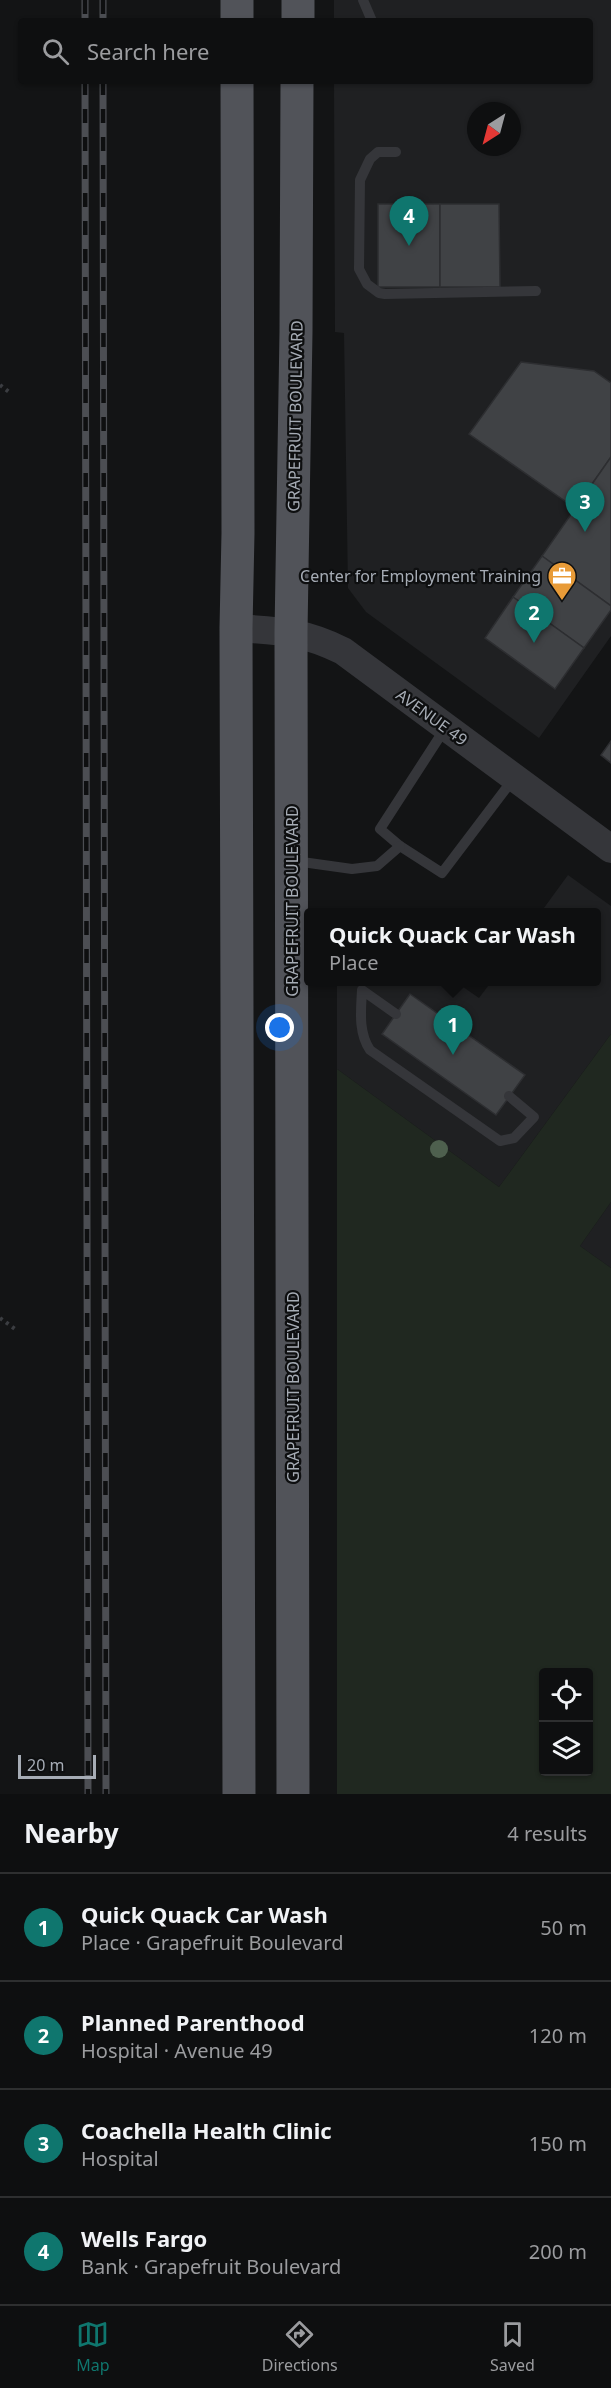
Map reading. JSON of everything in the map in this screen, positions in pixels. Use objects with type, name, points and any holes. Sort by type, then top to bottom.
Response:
[{"type":"main road","points":[[237,0],[237,18]]},
{"type":"main road","points":[[298,0],[298,18]]},
{"type":"main road","points":[[237,84],[239,1794]]},
{"type":"main road","name":"GRAPEFRUIT BOULEVARD","points":[[293,1794],[291,632],[297,320],[297,84]]},
{"type":"street","name":"AVENUE 49","points":[[236,628],[291,632],[320,640],[343,651],[611,849]]},
{"type":"lane","points":[[363,0],[371,18]]},
{"type":"lane","points":[[396,152],[378,152],[370,159],[360,180],[359,269],[367,284],[379,293],[385,294],[536,291]]},
{"type":"lane","points":[[446,727],[380,828],[400,846],[442,873],[514,777]]},
{"type":"lane","points":[[292,861],[352,869],[377,867],[400,846]]},
{"type":"lane","points":[[396,1014],[362,990],[362,1039],[370,1050],[500,1141],[514,1138],[534,1117],[510,1096]]},
{"type":"path","points":[[0,385],[9,392]]},
{"type":"path","points":[[0,1318],[15,1329]]},
{"type":"shaded area","points":[[334,0],[611,0],[611,636],[539,738],[366,612],[348,588],[344,333],[335,332],[334,84],[593,84],[593,18],[334,18]]},
{"type":"shaded area","points":[[568,875],[611,906],[611,1034],[499,1187],[337,1069],[337,986],[462,986],[479,998],[488,986],[601,986],[601,908],[544,908]]},
{"type":"shaded area","points":[[611,1034],[611,1202],[580,1246],[611,1268],[611,1794],[337,1794],[337,1069],[499,1187]]},
{"type":"shaded area","points":[[611,1202],[611,1268],[580,1246]]},
{"type":"building","points":[[378,204],[440,204],[440,287],[378,287]]},
{"type":"building","points":[[440,204],[499,204],[500,287],[440,287]]},
{"type":"building","points":[[521,362],[594,371],[611,383],[611,457],[575,508],[469,434]]},
{"type":"building","points":[[611,457],[611,606],[542,556]]},
{"type":"building","name":"Center for Employment Training","points":[[542,556],[611,606],[611,610],[584,648],[513,597]]},
{"type":"building","points":[[513,597],[584,648],[555,689],[485,638]]},
{"type":"building","points":[[611,741],[611,763],[601,755]]},
{"type":"building","points":[[410,994],[525,1075],[496,1115],[382,1034]]},
{"type":"railway","points":[[85,0],[85,18]]},
{"type":"railway","points":[[103,0],[103,18]]},
{"type":"railway","points":[[85,84],[88,1794]]},
{"type":"railway","points":[[103,84],[106,1794]]},
{"type":"place","name":"Wells Fargo","points":[[409,246]]},
{"type":"place","name":"Coachella Health Clinic","points":[[585,532]]},
{"type":"place","name":"Center for Employment Training","points":[[562,602]]},
{"type":"place","name":"Planned Parenthood","points":[[534,643]]},
{"type":"place","name":"Quick Quack Car Wash","points":[[453,1055]]}]
